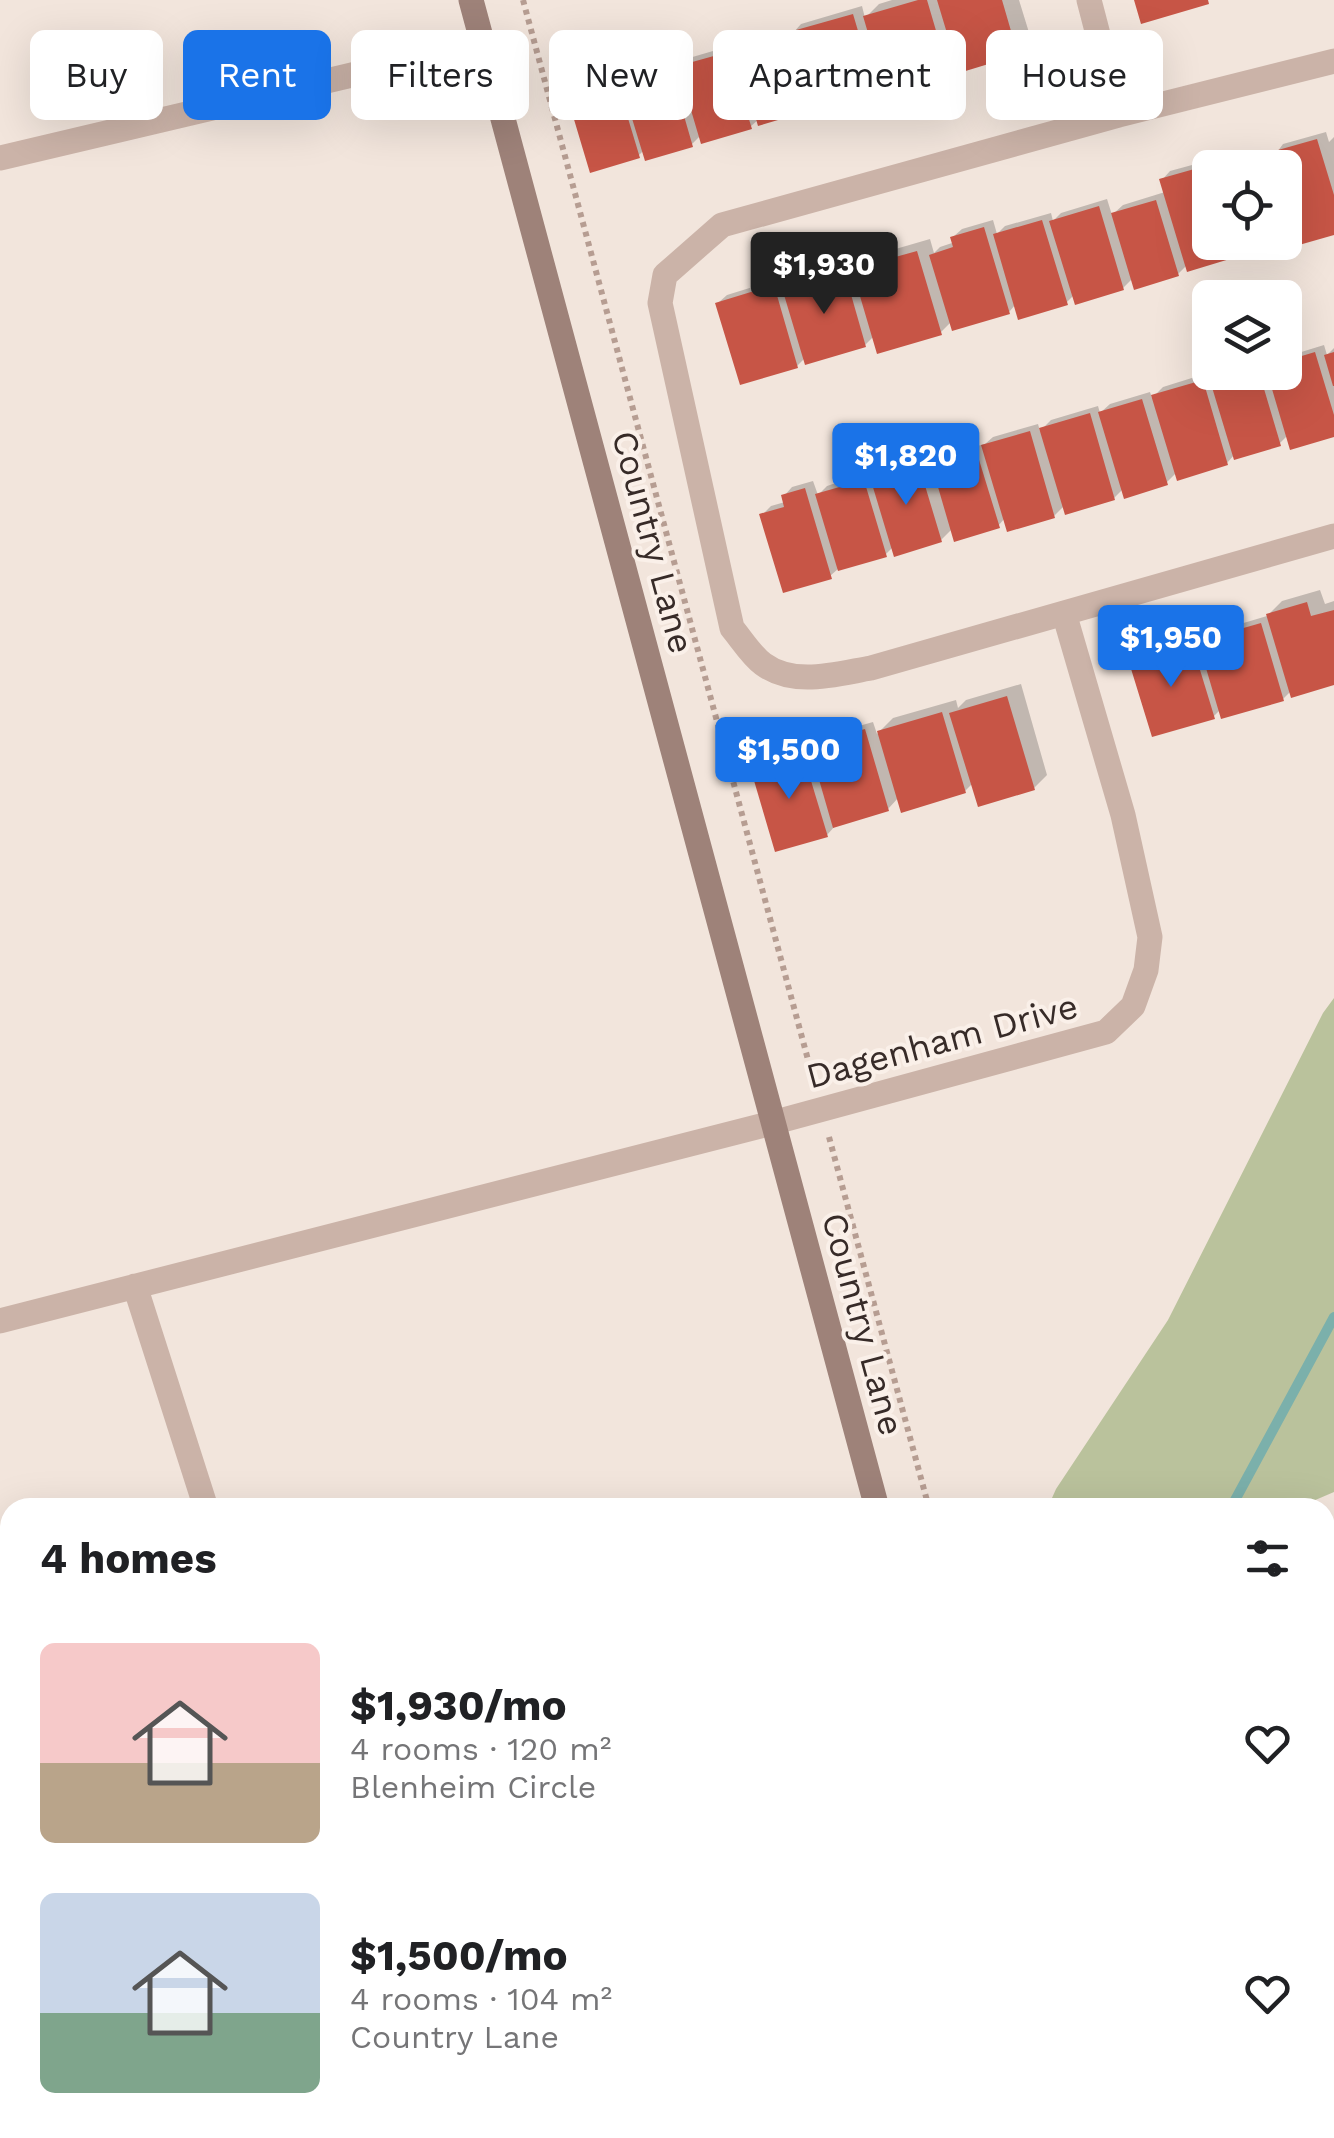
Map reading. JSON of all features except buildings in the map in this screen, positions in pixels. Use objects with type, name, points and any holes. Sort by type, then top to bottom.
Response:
[{"type":"street","name":"Country Lane","points":[[472,0],[480,30]]},
{"type":"street","points":[[1089,0],[1097,30]]},
{"type":"street","points":[[1163,104],[1334,61]]},
{"type":"street","points":[[0,158],[351,75]]},
{"type":"street","name":"Country Lane","points":[[503,120],[874,1498]]},
{"type":"street","points":[[1101,120],[722,225],[665,276],[660,303],[732,628],[760,662],[782,676],[820,678],[871,668],[1334,536]]},
{"type":"street","name":"Dagenham Drive","points":[[0,1321],[772,1123],[1106,1032],[1133,1006],[1146,970],[1150,937],[1123,815],[1064,613]]},
{"type":"street","points":[[135,1286],[203,1498]]},
{"type":"path","points":[[523,0],[813,1080]]},
{"type":"path","points":[[832,1149],[926,1498]]},
{"type":"green space","points":[[1334,998],[1334,1492],[1320,1498],[1052,1498],[1168,1320]]},
{"type":"waterway","points":[[1236,1498],[1334,1317]]}]
